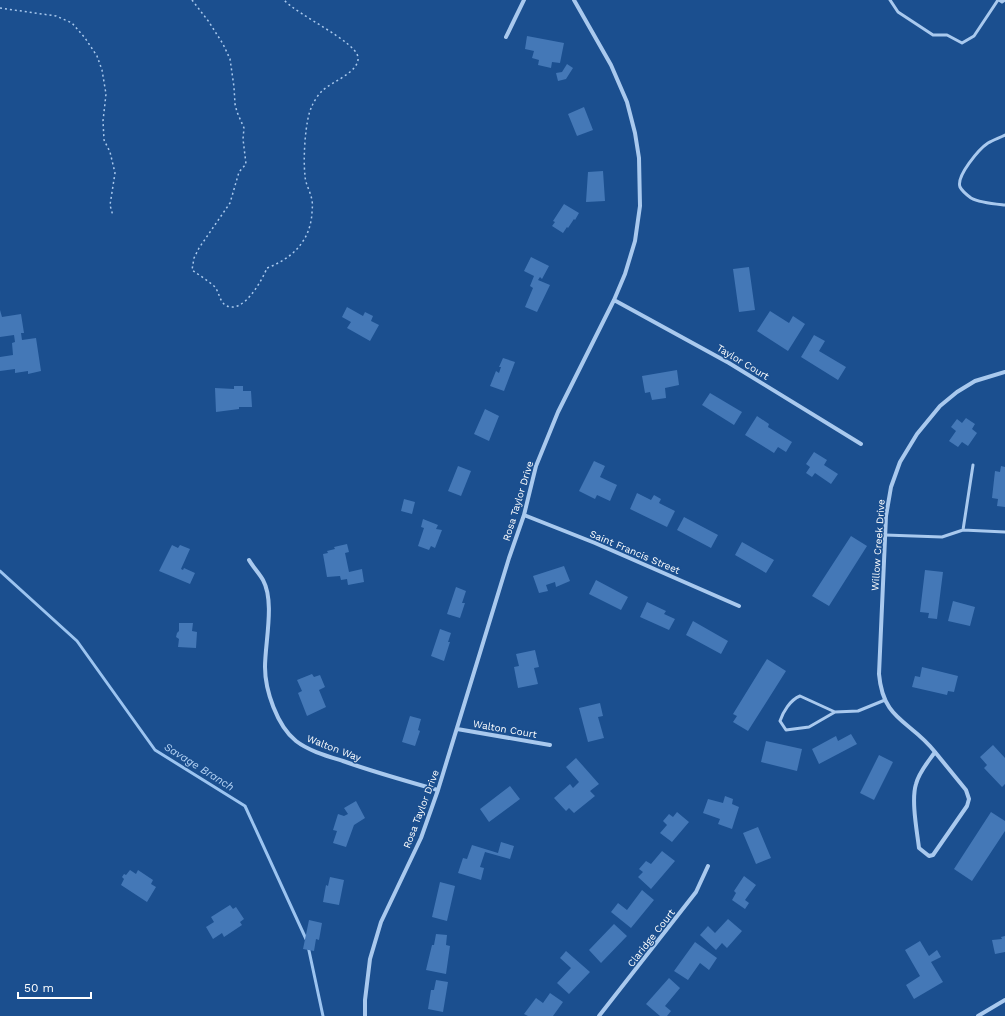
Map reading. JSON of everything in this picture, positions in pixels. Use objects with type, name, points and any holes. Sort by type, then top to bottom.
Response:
[{"type":"street","points":[[506,37],[524,0]]},
{"type":"street","name":"Rosa Taylor Drive","points":[[365,1016],[365,1000],[370,959],[381,922],[421,838],[438,790],[509,558],[524,515],[536,466],[558,412],[614,300],[625,274],[635,241],[640,206],[639,158],[636,133],[627,102],[611,65],[574,0]]},
{"type":"street","name":"Taylor Court","points":[[614,300],[729,363],[861,444]]},
{"type":"street","name":"Willow Creek Drive","points":[[935,752],[919,776],[914,789],[915,816],[919,848],[929,856],[933,855],[963,812],[967,806],[969,798],[966,790],[935,752],[921,736],[892,712],[880,687],[879,674],[886,516],[891,487],[900,462],[917,434],[940,406],[975,380],[1005,372]]},
{"type":"street","name":"Saint Francis Street","points":[[524,515],[739,606]]},
{"type":"street","name":"Walton Way","points":[[250,560],[263,580],[268,593],[269,610],[265,675],[272,702],[285,729],[295,740],[318,753],[438,790]]},
{"type":"street","name":"Walton Court","points":[[457,729],[550,745]]},
{"type":"street","name":"Claridge Court","points":[[599,1016],[696,892],[708,866]]},
{"type":"street","points":[[978,1016],[1005,1000]]},
{"type":"lane","points":[[890,0],[898,12],[932,35],[947,35],[962,43],[974,36],[999,0],[1002,2],[1005,0]]},
{"type":"lane","points":[[1005,136],[989,142],[981,148],[966,168],[960,180],[960,186],[964,192],[972,198],[1005,206]]},
{"type":"lane","points":[[963,530],[973,465]]},
{"type":"lane","points":[[886,535],[942,537],[963,530],[1005,532]]},
{"type":"lane","points":[[835,712],[809,727],[786,730],[780,721],[783,711],[800,696],[835,712],[858,711],[885,700]]},
{"type":"path","points":[[192,0],[210,22],[230,59],[235,104],[244,128],[243,139],[246,164],[238,172],[230,203],[199,248],[194,258],[192,270],[215,288],[224,304],[232,307],[240,305],[249,297],[260,284],[267,268],[279,264],[294,253],[303,242],[311,224],[312,201],[304,175],[305,136],[311,107],[323,90],[342,78],[356,66],[358,59],[356,52],[344,40],[298,12],[284,0]]},
{"type":"path","points":[[0,8],[56,16],[72,23],[85,38],[97,56],[102,70],[106,94],[103,121],[104,140],[110,152],[115,173],[110,205],[113,216]]},
{"type":"building","points":[[527,36],[564,43],[560,63],[552,62],[551,68],[538,65],[539,60],[532,58],[534,51],[525,49]]},
{"type":"building","points":[[567,64],[573,68],[566,79],[558,81],[556,73],[562,72]]},
{"type":"building","points":[[584,107],[593,130],[577,136],[568,114]]},
{"type":"building","points":[[603,171],[605,201],[586,202],[588,172]]},
{"type":"building","points":[[564,204],[579,213],[575,220],[574,219],[563,233],[552,226],[555,222],[553,221]]},
{"type":"building","points":[[531,257],[549,266],[542,279],[540,277],[538,280],[550,285],[537,312],[525,307],[533,288],[530,286],[534,276],[524,271]]},
{"type":"building","points":[[749,267],[755,310],[739,312],[733,269]]},
{"type":"building","points":[[347,307],[363,316],[365,312],[373,316],[371,321],[379,325],[370,341],[347,328],[351,322],[342,317]]},
{"type":"building","points":[[0,310],[2,317],[21,314],[24,333],[21,333],[22,340],[36,338],[41,371],[28,374],[28,371],[15,373],[15,369],[0,371],[0,357],[13,355],[12,343],[15,342],[14,335],[0,337]]},
{"type":"building","points":[[770,311],[789,323],[793,316],[805,324],[788,351],[757,331]]},
{"type":"building","points":[[814,335],[825,341],[819,351],[846,367],[838,380],[801,357]]},
{"type":"building","points":[[503,358],[515,362],[504,391],[490,386],[496,371],[499,373],[501,367],[499,367]]},
{"type":"building","points":[[677,370],[679,385],[665,388],[666,398],[652,400],[650,392],[645,393],[642,376]]},
{"type":"building","points":[[234,386],[243,386],[243,391],[251,391],[252,407],[239,407],[239,409],[216,412],[215,388],[234,389]]},
{"type":"building","points":[[710,393],[742,412],[734,425],[702,405]]},
{"type":"building","points":[[485,409],[499,416],[489,441],[474,434]]},
{"type":"building","points":[[757,416],[769,424],[768,427],[792,442],[786,452],[778,447],[774,453],[745,435]]},
{"type":"building","points":[[966,418],[975,424],[972,429],[977,433],[968,446],[962,442],[958,447],[949,441],[956,431],[951,427],[957,419],[962,423]]},
{"type":"building","points":[[814,452],[827,460],[824,465],[838,474],[831,484],[815,473],[812,477],[806,473],[810,467],[806,464]]},
{"type":"building","points":[[594,461],[605,466],[600,477],[617,485],[610,501],[597,495],[595,499],[579,491]]},
{"type":"building","points":[[458,466],[471,471],[461,496],[448,491]]},
{"type":"building","points":[[1001,466],[1005,467],[1005,507],[997,506],[998,499],[992,498],[995,471],[1000,472]]},
{"type":"building","points":[[637,493],[651,500],[654,495],[661,499],[659,503],[675,511],[667,527],[630,509]]},
{"type":"building","points":[[404,499],[415,502],[412,514],[401,511]]},
{"type":"building","points":[[684,517],[718,535],[711,548],[677,530]]},
{"type":"building","points":[[423,519],[438,525],[436,529],[442,530],[435,548],[431,546],[429,550],[418,546],[424,528],[421,527]]},
{"type":"building","points":[[851,536],[867,546],[829,606],[812,596]]},
{"type":"building","points":[[742,542],[774,560],[766,573],[735,555]]},
{"type":"building","points":[[347,544],[349,552],[345,553],[349,572],[362,569],[364,582],[348,585],[347,579],[341,580],[340,576],[327,577],[323,554],[328,553],[327,551],[335,549],[334,547]]},
{"type":"building","points":[[172,545],[178,548],[180,545],[190,549],[181,569],[183,570],[184,568],[195,573],[190,584],[159,571]]},
{"type":"building","points":[[564,566],[570,581],[556,587],[555,582],[546,585],[548,591],[539,593],[533,576]]},
{"type":"building","points":[[925,570],[943,572],[937,619],[928,618],[929,613],[920,612]]},
{"type":"building","points":[[596,580],[628,597],[621,610],[589,594]]},
{"type":"building","points":[[456,587],[466,591],[462,603],[465,603],[460,618],[447,614]]},
{"type":"building","points":[[953,601],[975,607],[970,626],[948,621]]},
{"type":"building","points":[[647,602],[666,611],[664,614],[675,619],[669,630],[640,617]]},
{"type":"building","points":[[693,621],[728,641],[721,654],[686,635]]},
{"type":"building","points":[[179,623],[193,623],[192,631],[197,632],[196,648],[178,647],[179,639],[176,637],[179,631]]},
{"type":"building","points":[[440,629],[451,633],[448,642],[450,642],[444,661],[431,656]]},
{"type":"building","points":[[535,650],[539,667],[534,668],[538,684],[518,688],[514,667],[519,666],[516,654]]},
{"type":"building","points":[[767,659],[786,671],[748,731],[733,722],[737,716],[733,714]]},
{"type":"building","points":[[922,667],[958,676],[954,692],[948,691],[947,695],[912,687],[915,676],[920,677]]},
{"type":"building","points":[[312,674],[314,677],[320,675],[325,687],[319,690],[326,707],[307,716],[298,693],[302,691],[297,680]]},
{"type":"building","points":[[600,703],[603,716],[598,717],[604,738],[588,742],[579,708]]},
{"type":"building","points":[[410,716],[421,719],[418,730],[420,731],[415,746],[402,742]]},
{"type":"building","points":[[851,734],[857,744],[819,764],[812,749],[836,736],[838,741]]},
{"type":"building","points":[[766,741],[802,749],[797,771],[761,762]]},
{"type":"building","points":[[993,745],[1005,758],[1005,784],[1002,787],[984,768],[987,765],[980,757]]},
{"type":"building","points":[[879,755],[893,762],[874,800],[860,793]]},
{"type":"building","points":[[576,758],[599,784],[590,791],[595,796],[574,813],[569,808],[566,811],[554,798],[570,784],[573,788],[579,782],[566,767]]},
{"type":"building","points":[[510,786],[520,799],[489,822],[480,809]]},
{"type":"building","points":[[725,796],[733,799],[732,804],[739,807],[732,829],[718,824],[720,819],[703,813],[708,799],[723,803]]},
{"type":"building","points":[[356,801],[365,818],[354,825],[346,847],[333,843],[337,831],[333,830],[338,814],[344,816],[348,814],[344,808]]},
{"type":"building","points":[[677,812],[689,822],[672,842],[660,833],[667,825],[663,821],[669,814],[673,817]]},
{"type":"building","points":[[991,812],[1005,821],[1005,831],[972,881],[954,869]]},
{"type":"building","points":[[758,827],[771,858],[756,864],[743,833]]},
{"type":"building","points":[[501,842],[514,846],[510,859],[485,852],[480,867],[484,868],[481,880],[458,873],[463,858],[467,859],[472,845],[498,853]]},
{"type":"building","points":[[662,851],[675,861],[651,889],[638,877],[643,872],[639,869],[646,861],[651,864]]},
{"type":"building","points":[[130,870],[136,874],[138,870],[153,880],[151,884],[156,887],[147,902],[121,885],[124,879],[122,877]]},
{"type":"building","points":[[744,876],[756,885],[745,900],[749,903],[745,909],[732,900],[736,893],[734,891]]},
{"type":"building","points":[[330,877],[344,880],[339,905],[323,902],[326,885],[328,886]]},
{"type":"building","points":[[440,882],[455,886],[447,921],[432,917]]},
{"type":"building","points":[[642,890],[654,900],[631,928],[611,912],[618,903],[627,910]]},
{"type":"building","points":[[230,905],[233,909],[236,907],[244,919],[240,922],[242,925],[224,937],[222,933],[213,939],[206,927],[214,922],[211,917]]},
{"type":"building","points":[[728,919],[742,931],[727,948],[722,943],[716,950],[700,935],[708,926],[715,933]]},
{"type":"building","points":[[309,920],[322,923],[319,940],[316,939],[314,951],[303,949]]},
{"type":"building","points":[[614,924],[627,936],[601,963],[589,950]]},
{"type":"building","points":[[436,934],[447,935],[446,945],[450,946],[446,974],[426,970]]},
{"type":"building","points":[[1005,936],[1005,952],[995,954],[992,940],[1002,939],[1001,937]]},
{"type":"building","points":[[920,941],[929,956],[937,950],[941,957],[931,962],[943,982],[914,999],[906,985],[920,976],[905,950]]},
{"type":"building","points":[[695,942],[717,958],[709,970],[700,963],[688,980],[674,971]]},
{"type":"building","points":[[566,951],[590,972],[569,994],[557,983],[571,968],[560,958]]},
{"type":"building","points":[[669,978],[680,988],[665,1006],[671,1011],[667,1016],[660,1016],[646,1004]]},
{"type":"building","points":[[436,980],[448,982],[443,1012],[428,1009],[431,990],[434,990]]},
{"type":"building","points":[[550,993],[563,1002],[553,1016],[528,1016],[524,1014],[536,998],[543,1003]]},
{"type":"waterway","name":"Savage Branch","points":[[0,571],[77,641],[155,750],[245,806],[306,939]]},
{"type":"waterway","name":"Savage Branch","points":[[308,946],[323,1016]]}]
